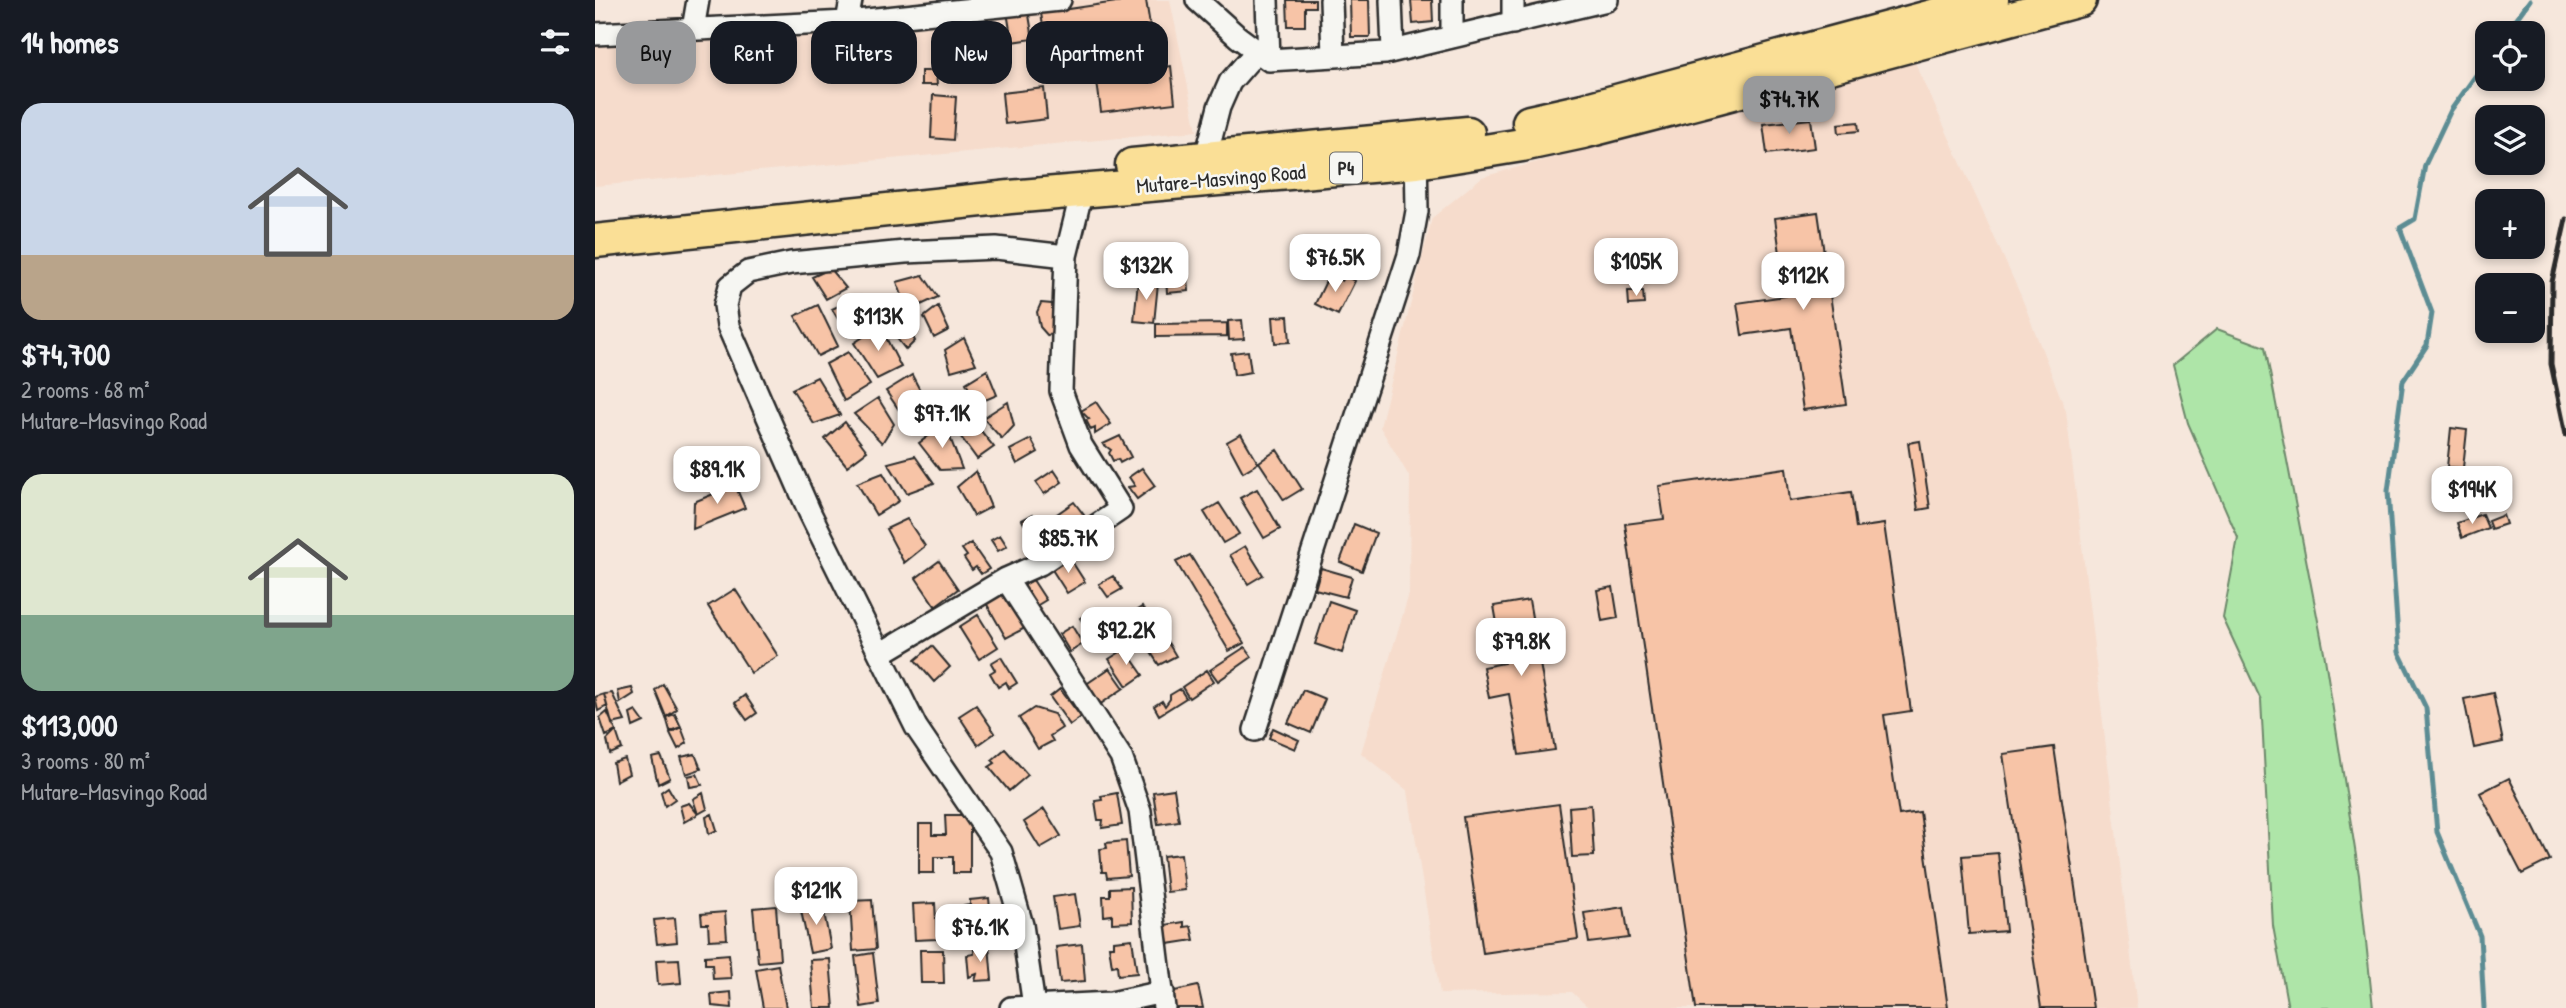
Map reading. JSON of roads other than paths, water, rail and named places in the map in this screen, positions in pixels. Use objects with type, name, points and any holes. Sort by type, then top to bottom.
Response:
[{"type":"highway","name":"Mutare-Masvingo Road","points":[[595,241],[1082,191],[1416,151],[1583,110],[1959,6],[1992,0]]},
{"type":"highway","name":"Mutare-Masvingo Road","points":[[595,221],[1206,157],[1521,145],[1583,132],[2018,9],[2080,0]]},
{"type":"street","points":[[694,21],[698,0]]},
{"type":"street","points":[[847,21],[851,0]]},
{"type":"street","points":[[857,21],[1060,0]]},
{"type":"street","points":[[1197,0],[1238,37],[1263,55],[1333,56],[1393,51],[1513,23],[1571,4],[1607,0]]},
{"type":"street","points":[[1206,157],[1219,107],[1230,82],[1263,55],[1267,0]]},
{"type":"street","points":[[1331,0],[1333,56]]},
{"type":"street","points":[[1391,0],[1393,51]]},
{"type":"street","points":[[1452,0],[1453,37]]},
{"type":"street","points":[[1513,0],[1513,23]]},
{"type":"street","points":[[696,29],[811,24]]},
{"type":"street","points":[[595,34],[616,33]]},
{"type":"street","points":[[1255,730],[1409,255],[1417,211],[1416,151]]},
{"type":"street","points":[[880,653],[1006,579],[1040,564],[1121,509],[1081,446],[1062,391],[1066,256],[1082,191]]},
{"type":"street","points":[[1034,1006],[1022,925],[1001,852],[916,727],[810,513],[729,326],[725,305],[730,286],[748,272],[791,263],[996,247],[1066,256]]},
{"type":"street","points":[[1006,579],[1121,757],[1140,811],[1164,1000],[1011,1008]]},
{"type":"waterway","points":[[2515,21],[2530,0]]},
{"type":"waterway","points":[[2475,77],[2451,110],[2425,165],[2415,219],[2400,228],[2432,313],[2427,345],[2403,381],[2388,491],[2399,652],[2426,708],[2437,832],[2480,936],[2484,1008]]},
{"type":"railway","points":[[2566,219],[2552,282],[2551,364],[2566,435]]}]
